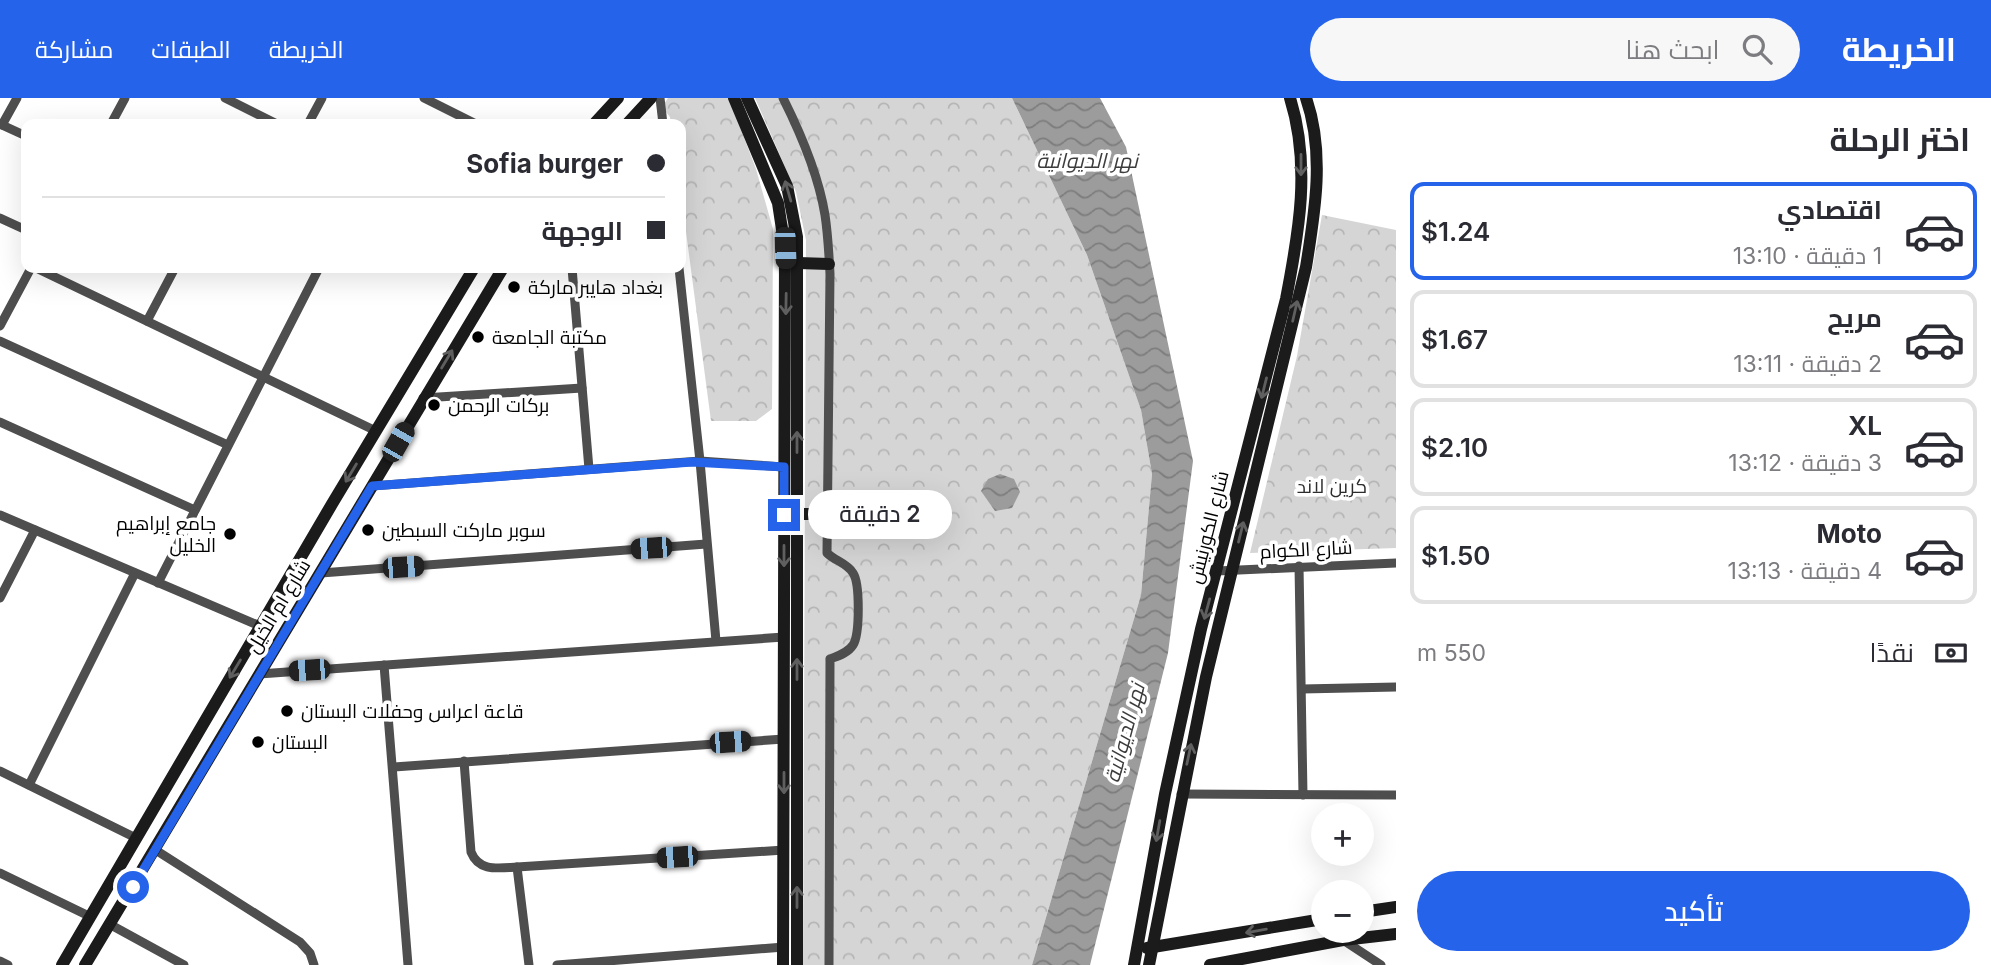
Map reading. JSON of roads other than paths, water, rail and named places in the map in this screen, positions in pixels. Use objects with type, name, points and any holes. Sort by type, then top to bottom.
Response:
[{"type":"main road","points":[[599,119],[618,98]]},
{"type":"main road","points":[[632,119],[651,98]]},
{"type":"main road","points":[[734,98],[778,203],[785,248],[783,965]]},
{"type":"main road","points":[[747,98],[787,186],[795,219],[798,263],[797,965]]},
{"type":"main road","name":"شارع الكورنيش","points":[[1134,965],[1165,793],[1201,629],[1286,299],[1300,223],[1302,162],[1299,133],[1290,98]]},
{"type":"main road","name":"شارع الكورنيش","points":[[1149,965],[1206,677],[1306,267],[1314,214],[1317,144],[1306,98]]},
{"type":"main road","points":[[798,263],[829,264]]},
{"type":"main road","name":"شارع ام الخيل","points":[[62,965],[471,273]]},
{"type":"main road","name":"شارع ام الخيل","points":[[88,961],[500,273]]},
{"type":"main road","points":[[797,514],[826,514]]},
{"type":"main road","points":[[1374,910],[1396,907]]},
{"type":"main road","points":[[1138,947],[1152,948],[1311,921]]},
{"type":"main road","points":[[1374,936],[1396,934]]},
{"type":"main road","points":[[1210,965],[1237,963],[1329,943]]},
{"type":"main road","points":[[74,947],[88,961]]},
{"type":"street","points":[[17,98],[1,125],[21,134]]},
{"type":"street","points":[[114,119],[125,98]]},
{"type":"street","points":[[227,98],[267,119]]},
{"type":"street","points":[[311,119],[322,98]]},
{"type":"street","points":[[424,98],[466,119]]},
{"type":"street","points":[[660,98],[662,119]]},
{"type":"street","points":[[783,98],[813,174],[824,212],[829,264],[827,553],[852,570],[858,590],[857,636],[853,646],[830,659],[829,965]]},
{"type":"street","points":[[252,119],[255,113]]},
{"type":"street","points":[[0,218],[21,228]]},
{"type":"street","points":[[1,321],[31,273]]},
{"type":"street","points":[[45,273],[376,431]]},
{"type":"street","points":[[148,321],[172,273]]},
{"type":"street","points":[[159,583],[316,273]]},
{"type":"street","points":[[572,273],[589,469]]},
{"type":"street","points":[[679,273],[700,461],[716,641]]},
{"type":"street","points":[[0,341],[229,445]]},
{"type":"street","points":[[423,398],[582,388]]},
{"type":"street","points":[[0,422],[195,510]]},
{"type":"street","points":[[372,486],[700,461],[784,467]]},
{"type":"street","points":[[0,515],[260,626]]},
{"type":"street","points":[[0,598],[35,530]]},
{"type":"street","points":[[321,573],[706,544]]},
{"type":"street","name":"شارع الكوام","points":[[1217,571],[1396,563]]},
{"type":"street","points":[[1299,566],[1303,795]]},
{"type":"street","points":[[29,785],[135,573]]},
{"type":"street","points":[[259,674],[784,637]]},
{"type":"street","points":[[384,665],[408,965]]},
{"type":"street","points":[[1302,689],[1396,687]]},
{"type":"street","points":[[394,767],[784,738]]},
{"type":"street","points":[[464,761],[472,857],[484,867],[783,850]]},
{"type":"street","points":[[0,771],[136,838]]},
{"type":"street","points":[[1181,794],[1396,795]]},
{"type":"street","points":[[155,849],[300,942],[310,953],[314,965]]},
{"type":"street","points":[[517,867],[529,965]]},
{"type":"street","points":[[0,873],[91,917]]},
{"type":"street","points":[[111,925],[184,965]]},
{"type":"street","points":[[1348,943],[1381,965]]},
{"type":"street","points":[[557,965],[783,947]]},
{"type":"street","points":[[0,961],[8,965]]},
{"type":"water","name":"نهر الديوانية","points":[[1012,98],[1100,98],[1126,147],[1193,461],[1168,653],[1090,965],[1032,965],[1141,595],[1152,474],[1141,410],[1087,255]]},
{"type":"water","points":[[1000,474],[1014,479],[1020,492],[1012,508],[995,511],[981,491],[988,479]]},
{"type":"place","name":"بغداد هايبر ماركة","points":[[514,287]]},
{"type":"place","name":"مكتبة الجامعة","points":[[478,337]]},
{"type":"place","name":"بركات الرحمن","points":[[434,405]]},
{"type":"place","name":"سوبر ماركت السبطين","points":[[368,530]]},
{"type":"place","name":"جامع إبراهيم الخليل","points":[[230,534]]},
{"type":"place","name":"قاعة اعراس وحفلات البستان","points":[[287,711]]},
{"type":"place","name":"البستان","points":[[258,742]]},
{"type":"park label","name":"كرين لاند","points":[[1332,486]]}]
